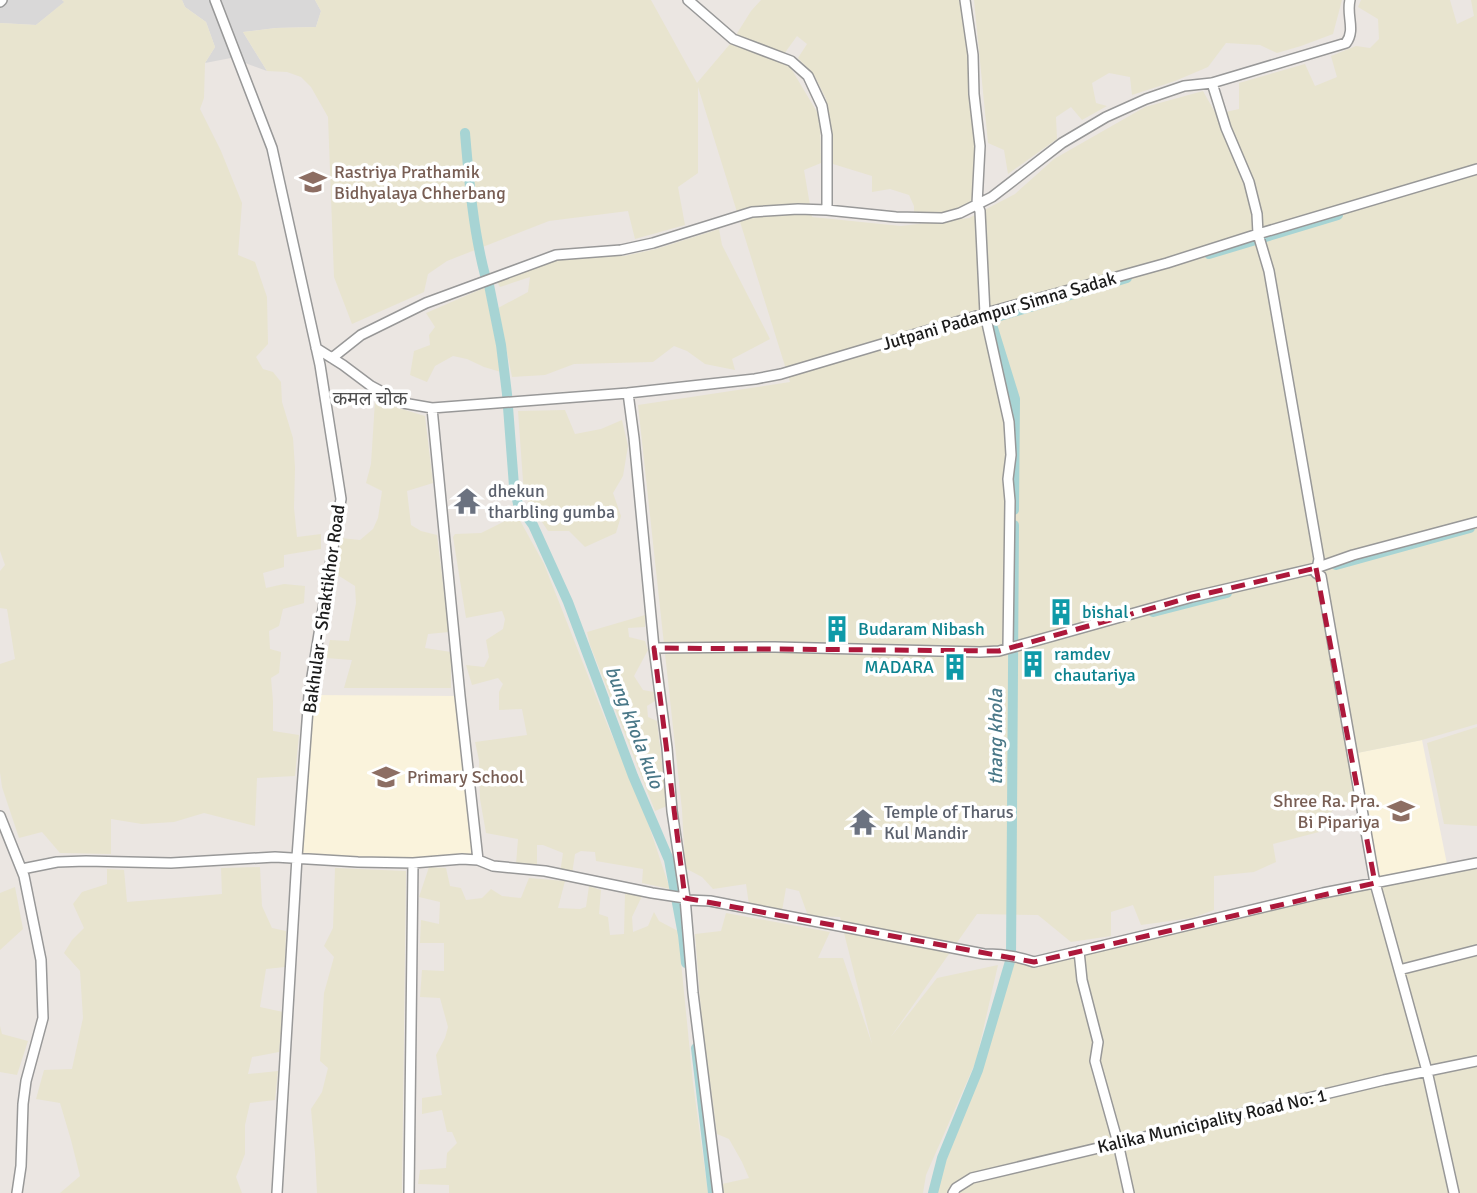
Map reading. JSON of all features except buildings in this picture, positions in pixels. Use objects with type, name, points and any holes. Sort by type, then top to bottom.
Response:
[{"type":"street","name":"Bakhular - Shaktikhor Road","points":[[215,0],[271,148],[316,348],[341,499],[309,695],[277,1193]]},
{"type":"street","points":[[688,0],[733,40],[791,61],[808,76],[822,106],[827,135],[827,210]]},
{"type":"street","points":[[965,0],[973,55],[980,146],[977,204],[980,211],[982,288],[985,314],[1009,422],[1011,455],[1008,479],[1008,648]]},
{"type":"street","points":[[331,358],[360,335],[426,303],[555,255],[621,250],[646,245],[752,212],[827,210],[896,218],[942,218],[960,213],[992,197],[1062,143],[1106,117],[1146,99],[1184,86],[1212,83],[1346,43],[1351,30],[1348,6],[1350,0]]},
{"type":"street","points":[[1212,83],[1223,119],[1249,183],[1257,214],[1258,234],[1269,271],[1319,559],[1316,570]]},
{"type":"street","name":"Jutpani Padampur Simna Sadak","points":[[316,348],[371,386],[403,403],[432,408],[628,393],[755,379],[781,374],[1167,263],[1477,169]]},
{"type":"street","points":[[628,393],[672,811],[719,1193]]},
{"type":"street","points":[[432,408],[478,860]]},
{"type":"street","points":[[654,648],[999,651],[1192,597],[1316,570],[1353,555],[1477,522]]},
{"type":"street","points":[[1316,570],[1321,576],[1376,883],[1427,1071],[1454,1193]]},
{"type":"street","points":[[0,816],[22,869],[41,960],[43,1018],[26,1081],[17,1193]]},
{"type":"street","points":[[22,869],[57,862],[171,863],[297,857],[413,863],[478,860],[493,866],[545,871],[592,882],[684,897],[688,900],[710,901],[984,954],[1003,954],[1034,962],[1323,893],[1477,863]]},
{"type":"street","points":[[409,1193],[413,863]]},
{"type":"street","points":[[1399,970],[1477,950]]},
{"type":"street","points":[[1079,951],[1082,980],[1098,1042],[1095,1062],[1129,1193]]},
{"type":"street","name":"Kalika Municipality Road No: 1","points":[[953,1193],[972,1178],[1384,1080],[1477,1061]]},
{"type":"highlighted area","points":[[1316,568],[1375,883],[1034,962],[685,898],[654,648],[999,651],[1192,597]]},
{"type":"shaded area","points":[[0,0],[65,2],[36,25],[0,23]]},
{"type":"shaded area","points":[[62,0],[182,0],[185,7],[206,22],[215,47],[205,63],[204,98],[200,109],[242,203],[238,255],[255,262],[267,297],[268,344],[256,357],[263,369],[273,372],[281,382],[282,402],[293,438],[297,537],[321,534],[321,549],[284,555],[284,567],[263,573],[266,588],[284,584],[305,586],[304,603],[283,609],[279,626],[269,631],[270,649],[281,652],[279,673],[271,678],[273,731],[299,735],[295,776],[257,778],[255,826],[204,813],[174,822],[142,824],[111,819],[111,854],[60,853],[42,832],[19,838],[2,787],[0,772],[0,664],[15,659],[7,609],[0,608],[0,571],[5,565],[0,551],[0,23],[36,25],[64,2]]},
{"type":"shaded area","points":[[182,0],[315,0],[321,11],[316,27],[243,32],[267,71],[231,58],[205,63],[215,47],[206,22],[185,7]]},
{"type":"shaded area","points":[[315,0],[651,0],[697,83],[730,44],[789,65],[820,117],[821,163],[804,170],[812,217],[901,226],[969,218],[1015,194],[1054,159],[1145,107],[1203,91],[1216,114],[1239,109],[1239,83],[1305,64],[1315,86],[1337,77],[1331,56],[1356,46],[1370,48],[1379,39],[1378,19],[1358,7],[1361,0],[1450,0],[1457,24],[1474,16],[1471,0],[1477,0],[1477,724],[1422,740],[1357,753],[1356,805],[1334,808],[1319,832],[1273,844],[1276,862],[1254,872],[1214,876],[1214,910],[1192,918],[1141,925],[1133,905],[1111,912],[1111,936],[1071,942],[1038,915],[977,914],[890,1038],[937,978],[998,965],[976,1061],[926,1175],[923,1193],[724,1193],[722,1184],[749,1178],[729,1139],[717,1134],[702,1024],[695,934],[721,931],[726,913],[830,932],[818,958],[843,958],[872,1044],[840,917],[808,916],[799,891],[786,888],[782,911],[749,905],[746,884],[713,889],[702,877],[685,868],[682,810],[638,405],[790,382],[698,87],[698,173],[678,187],[685,225],[635,239],[628,211],[549,221],[447,261],[428,274],[424,292],[352,324],[334,277],[328,117],[311,87],[301,77],[287,72],[267,71],[243,32],[316,27],[321,11]]},
{"type":"shaded area","points":[[761,0],[964,0],[975,138],[974,203],[945,215],[914,215],[914,206],[909,195],[890,189],[872,192],[872,176],[833,164],[833,143],[826,99],[814,75],[798,58],[807,44],[797,36],[784,54],[736,35]]},
{"type":"shaded area","points":[[974,0],[1342,0],[1333,34],[1301,46],[1277,53],[1260,45],[1226,43],[1208,67],[1132,95],[1130,77],[1109,73],[1092,83],[1096,103],[1107,106],[1082,120],[1071,107],[1056,117],[1057,139],[1008,174],[1004,150],[988,143]]},
{"type":"shaded area","points":[[719,229],[722,245],[770,339],[732,359],[735,370],[705,364],[687,351],[674,346],[653,362],[574,364],[545,375],[512,377],[498,308],[528,292],[530,277],[500,287],[497,282],[554,260],[586,256],[624,256]]},
{"type":"shaded area","points":[[486,287],[501,372],[453,356],[435,366],[427,382],[410,375],[414,351],[430,345],[429,335],[435,327],[426,313]]},
{"type":"shaded area","points":[[375,401],[425,416],[433,483],[407,491],[411,525],[437,535],[449,632],[428,634],[425,648],[451,652],[451,688],[344,688],[352,660],[326,658],[330,640],[349,641],[356,603],[355,586],[336,574],[341,538],[360,540],[373,529],[378,518],[382,491],[366,483],[371,464]]},
{"type":"shaded area","points":[[565,410],[575,434],[601,429],[622,420],[628,446],[623,476],[613,493],[621,516],[616,533],[585,547],[569,531],[548,531],[524,495],[518,411]]},
{"type":"shaded area","points":[[517,515],[544,564],[644,811],[670,889],[642,883],[643,869],[596,861],[595,852],[581,851],[575,854],[572,874],[560,873],[563,853],[543,845],[537,845],[537,866],[516,864],[518,839],[486,833],[475,742],[527,735],[522,709],[499,710],[499,692],[503,684],[498,678],[472,685],[466,665],[484,667],[489,657],[486,640],[503,629],[505,619],[502,611],[466,618],[453,537],[455,534],[481,533]]},
{"type":"shaded area","points":[[645,615],[645,627],[628,628],[629,637],[645,641],[648,650],[634,676],[643,690],[654,692],[655,701],[647,706],[648,717],[657,721],[667,806],[655,811],[587,632]]},
{"type":"shaded area","name":"Primary School","points":[[309,695],[460,696],[478,860],[413,863],[297,857]]},
{"type":"shaded area","points":[[1477,727],[1477,826],[1444,824],[1427,743]]},
{"type":"shaded area","name":"Shree Ra. Pra. Bi Pipariya","points":[[1422,740],[1448,869],[1375,883],[1357,753]]},
{"type":"shaded area","points":[[1477,863],[1477,1193],[933,1193],[942,1158],[978,1070],[1011,958],[1035,962]]},
{"type":"shaded area","points":[[260,867],[262,906],[272,928],[286,931],[285,967],[266,969],[260,1007],[283,1012],[279,1052],[252,1057],[248,1074],[278,1071],[275,1100],[250,1103],[245,1125],[245,1154],[236,1177],[242,1193],[60,1193],[80,1176],[71,1140],[60,1103],[36,1099],[44,1070],[72,1069],[83,1018],[80,971],[64,953],[84,928],[73,904],[82,892],[107,884],[107,869],[124,870],[127,902],[222,894],[221,868]]},
{"type":"shaded area","points":[[429,867],[446,868],[450,886],[461,888],[466,900],[482,898],[491,889],[502,896],[521,898],[529,878],[565,881],[558,908],[580,909],[586,907],[589,886],[601,890],[599,914],[608,917],[610,935],[624,934],[625,893],[642,896],[632,917],[633,932],[648,926],[654,912],[659,921],[678,931],[693,1083],[708,1193],[449,1193],[449,1185],[418,1184],[420,1170],[446,1168],[447,1153],[457,1143],[452,1132],[447,1132],[442,1110],[422,1114],[422,1098],[442,1095],[436,1055],[448,1027],[440,998],[420,997],[422,970],[444,971],[444,943],[420,943],[421,920],[439,924],[440,902],[419,897]]},
{"type":"shaded area","points":[[335,868],[406,871],[402,1193],[317,1193],[311,1109],[322,1092],[328,1068],[320,1061],[324,993],[334,957],[324,946],[333,928]]},
{"type":"shaded area","points":[[15,887],[23,929],[0,950],[0,893]]},
{"type":"shaded area","points":[[0,1026],[2,1034],[28,1041],[17,1075],[0,1072]]},
{"type":"waterway","name":"bung khola kulo","points":[[465,133],[474,222],[485,275]]},
{"type":"waterway","points":[[1209,254],[1338,215]]},
{"type":"waterway","points":[[990,319],[1127,278]]},
{"type":"waterway","name":"bung khola kulo","points":[[489,285],[501,345],[518,504],[533,525],[568,602],[633,776],[669,860],[686,963]]},
{"type":"waterway","name":"thang khola","points":[[989,315],[1015,399],[1014,510]]},
{"type":"waterway","name":"thang khola","points":[[933,1193],[942,1158],[978,1070],[1011,958],[1014,525]]},
{"type":"waterway","points":[[1336,565],[1470,528]]},
{"type":"waterway","points":[[1153,612],[1227,593]]},
{"type":"waterway","name":"bung khola kulo","points":[[696,1048],[713,1193]]},
{"type":"place","name":"Rastriya Prathamik Bidhyalaya Chherbang","points":[[313,182]]},
{"type":"place","name":"dhekun tharbling gumba","points":[[467,501]]},
{"type":"place","name":"bishal","points":[[1061,612]]},
{"type":"place","name":"Budaram Nibash","points":[[837,629]]},
{"type":"place","name":"ramdev chautariya","points":[[1033,664]]},
{"type":"place","name":"MADARA","points":[[955,667]]},
{"type":"place","name":"Primary School","points":[[386,777]]},
{"type":"place","name":"Shree Ra. Pra. Bi Pipariya","points":[[1401,811]]},
{"type":"place","name":"Temple of Tharus Kul Mandir","points":[[863,822]]},
{"type":"district","name":"कमल चोक","points":[[370,398]]}]
